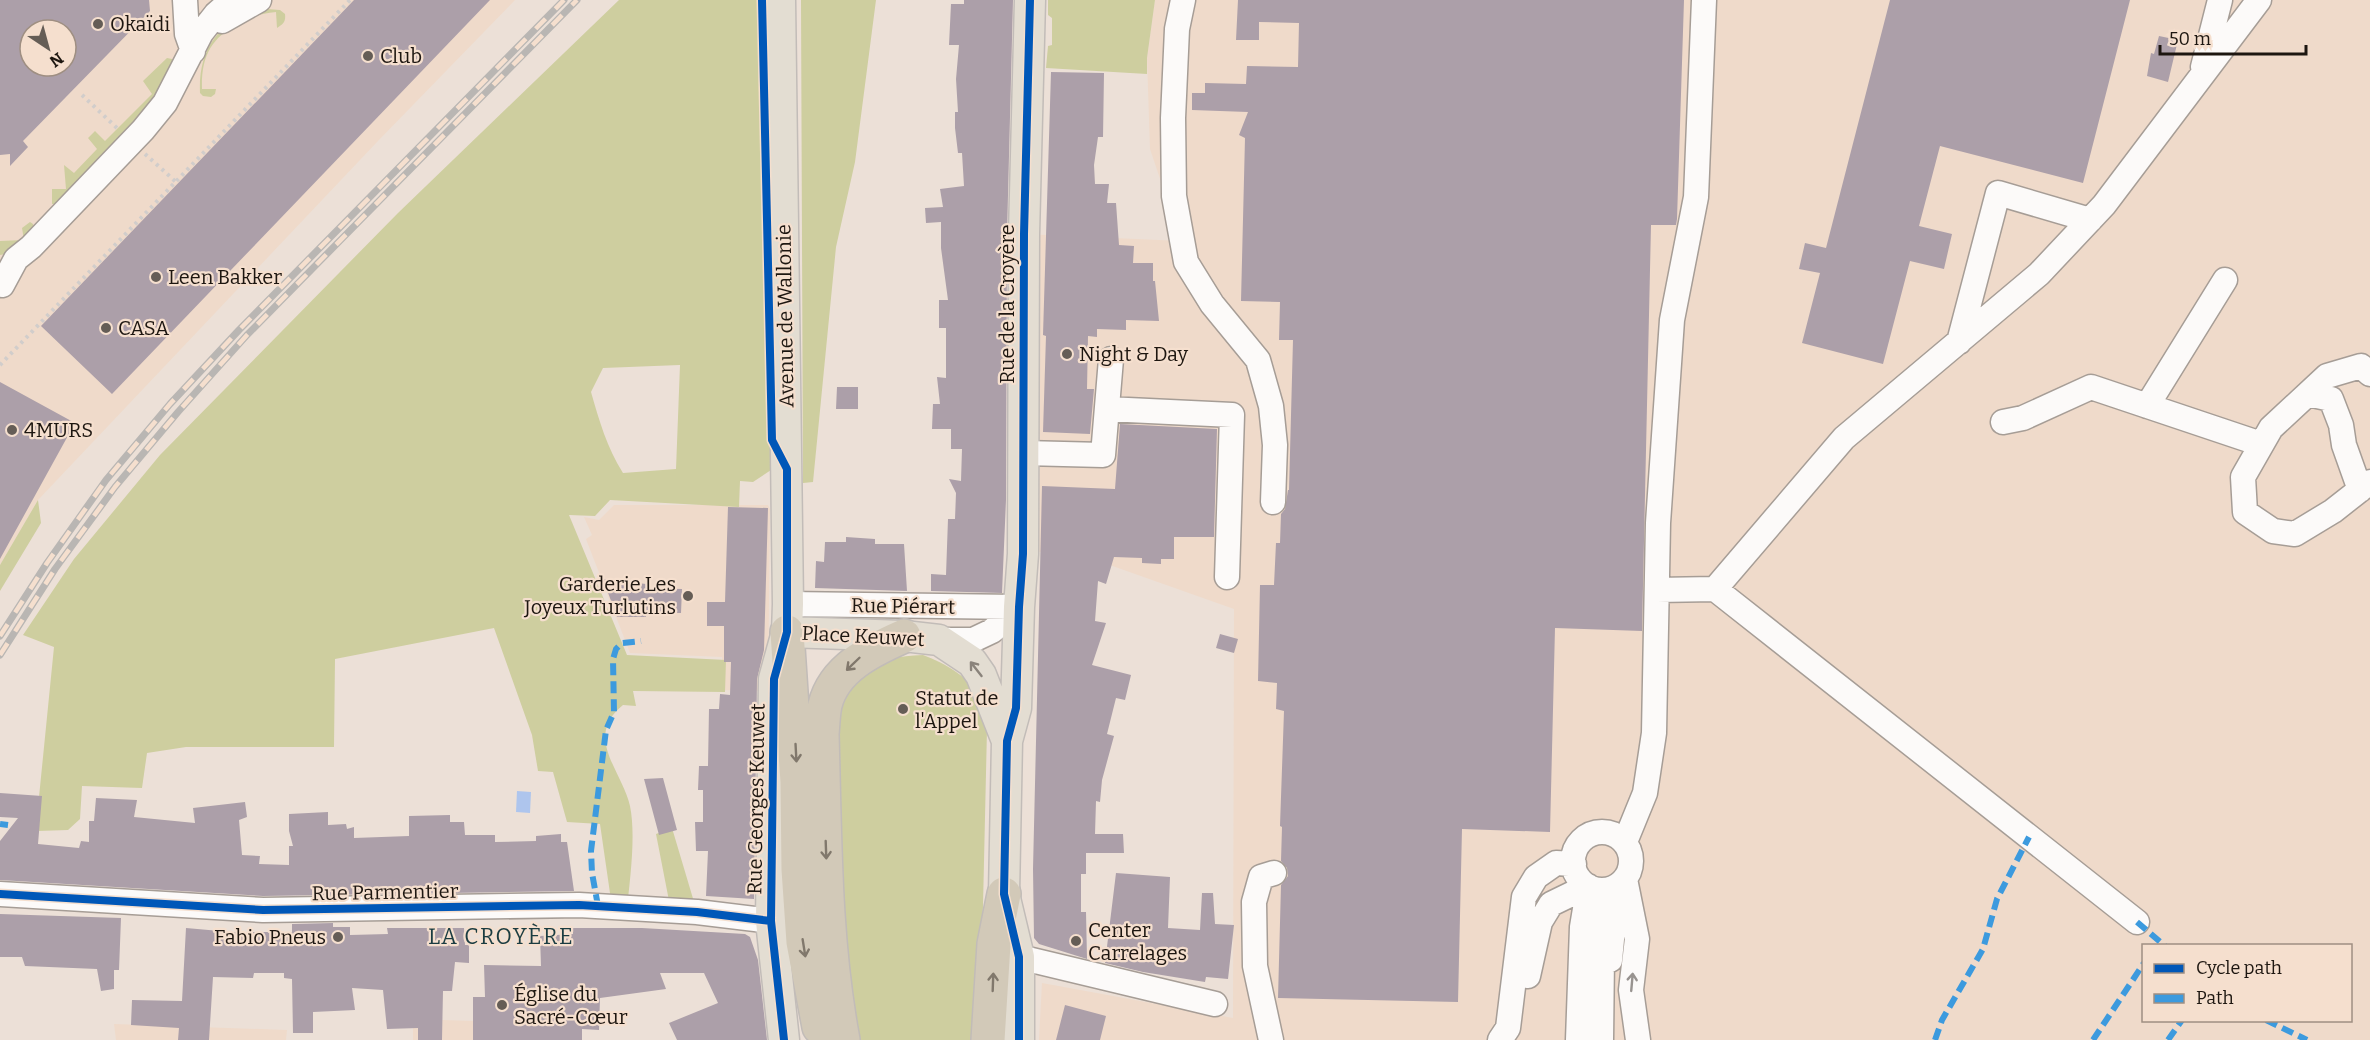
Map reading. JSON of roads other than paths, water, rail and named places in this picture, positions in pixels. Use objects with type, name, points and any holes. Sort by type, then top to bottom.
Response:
[{"type":"highway","points":[[788,618],[803,942],[822,1040]]},
{"type":"highway","points":[[843,1040],[834,984],[829,930],[822,734],[825,704],[835,684],[858,659],[903,636]]},
{"type":"highway","points":[[988,1040],[994,944],[1004,894]]},
{"type":"main road","name":"Avenue de Wallonie","points":[[780,0],[788,618]]},
{"type":"main road","name":"Rue de la Croyère","points":[[1007,741],[1016,708],[1023,554],[1024,234],[1030,0]]},
{"type":"main road","name":"Place Keuwet","points":[[788,618],[939,640],[972,662],[981,675],[1007,741]]},
{"type":"main road","name":"Rue Georges Keuwet","points":[[784,1040],[771,921],[774,679],[788,618]]},
{"type":"main road","points":[[1007,741],[1004,894],[1019,957],[1019,1040]]},
{"type":"street","points":[[185,0],[187,34],[193,51]]},
{"type":"street","points":[[4,278],[143,130],[165,103],[201,33],[216,14],[232,0]]},
{"type":"street","points":[[193,51],[224,19],[259,0]]},
{"type":"street","points":[[1183,0],[1177,29],[1173,118],[1176,207],[1186,262],[1212,304],[1258,360],[1271,406],[1275,445],[1273,502]]},
{"type":"street","points":[[1625,842],[1645,793],[1654,733],[1658,523],[1672,320],[1696,196],[1704,0]]},
{"type":"street","points":[[2200,78],[2220,0]]},
{"type":"street","points":[[1715,589],[1844,438],[2039,274],[2104,205],[2259,0]]},
{"type":"street","points":[[1959,342],[1998,193],[2090,220]]},
{"type":"street","points":[[2147,406],[2225,280]]},
{"type":"street","points":[[1023,453],[1103,455],[1111,359]]},
{"type":"street","points":[[2308,394],[2331,399],[2341,425],[2344,445],[2365,486],[2333,511],[2295,534],[2273,531],[2246,512],[2243,477],[2261,444],[2271,428],[2327,376],[2361,366],[2370,374]]},
{"type":"street","points":[[2003,422],[2023,418],[2091,387],[2261,444]]},
{"type":"street","points":[[1107,409],[1232,415],[1227,577]]},
{"type":"street","points":[[1657,590],[1715,589],[2137,922]]},
{"type":"street","name":"Rue Piérart","points":[[788,618],[1019,608]]},
{"type":"street","name":"Place Keuwet","points":[[939,640],[973,640],[992,631],[1019,608]]},
{"type":"street","points":[[1608,832],[1625,842],[1630,850],[1630,870],[1621,882],[1608,889],[1598,889],[1588,886],[1581,880],[1574,864],[1577,846],[1583,839],[1591,834],[1608,832]]},
{"type":"street","points":[[1500,1040],[1508,1028],[1524,897],[1536,877],[1556,863],[1574,864]]},
{"type":"street","points":[[1271,1040],[1255,966],[1254,902],[1262,876],[1274,873]]},
{"type":"street","points":[[1610,1040],[1611,954],[1621,882]]},
{"type":"street","points":[[1621,882],[1637,939],[1631,990],[1638,1040]]},
{"type":"street","points":[[1518,1040],[1540,922],[1551,904],[1588,886]]},
{"type":"street","points":[[1578,1040],[1582,927],[1588,886]]},
{"type":"street","points":[[1588,886],[1602,957],[1601,1040]]},
{"type":"street","name":"Rue Parmentier","points":[[0,894],[263,910],[579,905],[697,912],[771,921]]},
{"type":"street","points":[[1019,957],[1215,1004]]},
{"type":"water","points":[[517,791],[531,792],[530,813],[516,812]]},
{"type":"railway","points":[[0,636],[47,563],[106,480],[170,404],[239,330],[564,0]]},
{"type":"railway","points":[[0,655],[55,569],[115,487],[178,412],[247,335],[577,0]]},
{"type":"place","name":"Okaïdi","points":[[98,24]]},
{"type":"place","name":"Club","points":[[368,56]]},
{"type":"place","name":"Leen Bakker","points":[[156,277]]},
{"type":"place","name":"CASA","points":[[106,328]]},
{"type":"place","name":"Night & Day","points":[[1067,354]]},
{"type":"place","name":"4MURS","points":[[12,430]]},
{"type":"place","name":"Garderie Les Joyeux Turlutins","points":[[688,596]]},
{"type":"place","name":"Statut de l'Appel","points":[[903,709]]},
{"type":"place","name":"Fabio Pneus","points":[[338,937]]},
{"type":"place","name":"Center Carrelages","points":[[1076,941]]},
{"type":"place","name":"Église du Sacré-Cœur","points":[[502,1005]]},
{"type":"district","name":"LA CROYÈRE","points":[[501,936]]}]
